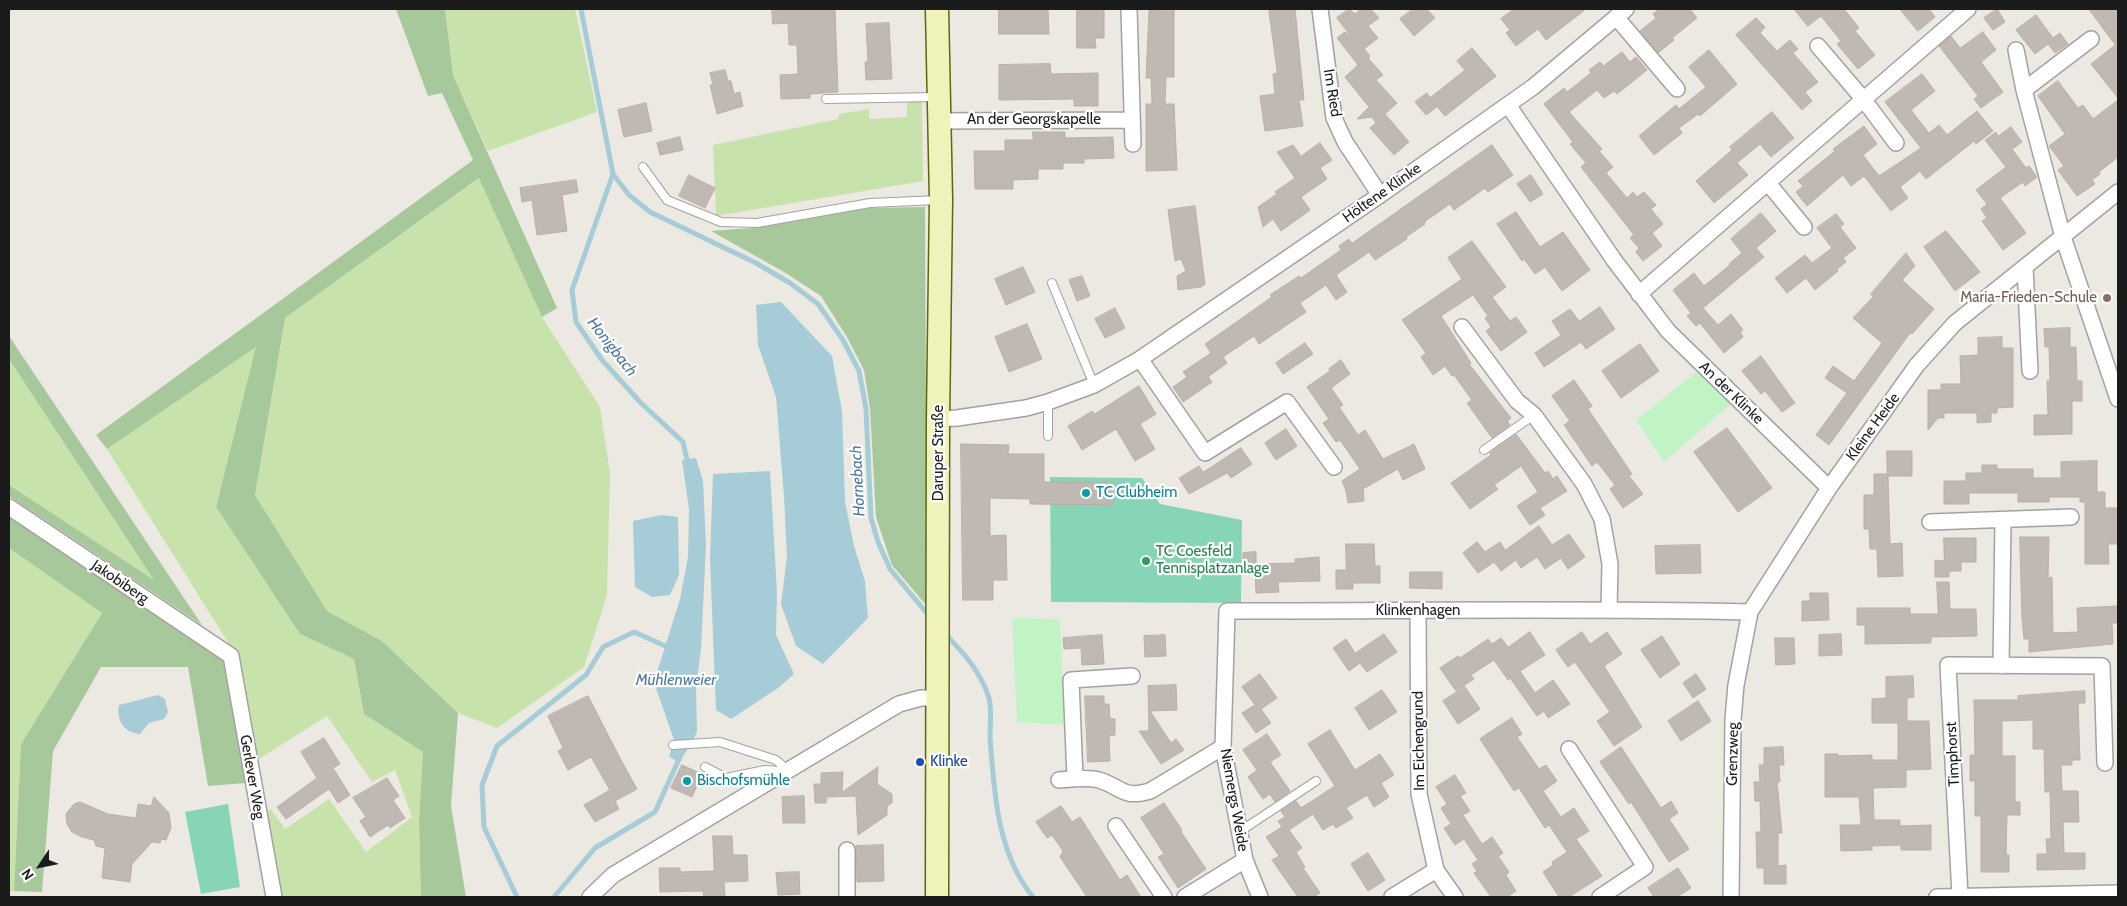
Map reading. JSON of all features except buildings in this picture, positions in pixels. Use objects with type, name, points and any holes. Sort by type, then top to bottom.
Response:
[{"type":"street","name":"Daruper Straße","points":[[936,897],[939,628],[938,419],[942,200],[938,121],[937,9]]},
{"type":"street","points":[[1129,9],[1132,144]]},
{"type":"street","name":"Im Ried","points":[[1320,9],[1334,118],[1345,142],[1380,195]]},
{"type":"street","points":[[1639,294],[1968,9]]},
{"type":"street","name":"Höltene Klinke","points":[[938,419],[1026,408],[1048,402],[1094,385],[1140,359],[1508,105],[1621,13],[1677,89]]},
{"type":"street","points":[[2024,90],[2091,39]]},
{"type":"street","points":[[1818,46],[1864,100],[1896,143]]},
{"type":"street","points":[[2016,50],[2024,90],[2063,236],[2118,398]]},
{"type":"street","name":"An der Klinke","points":[[1508,105],[1614,260],[1668,331],[1829,488]]},
{"type":"street","name":"An der Georgskapelle","points":[[938,121],[1131,120]]},
{"type":"street","points":[[1768,183],[1804,227]]},
{"type":"street","name":"Kleine Heide","points":[[1750,612],[1829,488],[1917,365],[1955,323],[2118,192]]},
{"type":"street","points":[[2025,266],[2030,371]]},
{"type":"street","points":[[1462,327],[1518,401],[1534,415],[1584,484],[1602,519],[1610,564],[1609,609]]},
{"type":"street","points":[[1140,359],[1205,453],[1287,402],[1334,467]]},
{"type":"street","name":"Jakobiberg","points":[[9,507],[231,656]]},
{"type":"street","points":[[1930,522],[2071,517]]},
{"type":"street","points":[[2001,666],[2003,520]]},
{"type":"street","name":"Klinkenhagen","points":[[1227,611],[1418,612],[1609,609],[1750,612]]},
{"type":"street","name":"Niemergs Weide","points":[[1227,611],[1223,747],[1245,860],[1260,897]]},
{"type":"street","name":"Im Eichengrund","points":[[1418,612],[1419,794],[1436,870],[1455,897]]},
{"type":"street","name":"Grenzweg","points":[[1731,897],[1733,719],[1736,686],[1750,612]]},
{"type":"street","name":"Gerlever Weg","points":[[231,656],[274,897]]},
{"type":"street","name":"Timphorst","points":[[1960,896],[1948,665],[2102,666],[2105,763]]},
{"type":"street","points":[[1075,778],[1071,680],[1132,676]]},
{"type":"street","points":[[590,897],[613,875],[899,704],[921,698],[937,698]]},
{"type":"street","points":[[1059,780],[1075,778],[1098,780],[1128,794],[1138,794],[1150,791],[1223,747]]},
{"type":"street","points":[[1568,749],[1645,867],[1600,897]]},
{"type":"street","points":[[1116,826],[1164,897]]},
{"type":"street","points":[[847,850],[847,897]]},
{"type":"street","points":[[1185,897],[1245,860]]},
{"type":"street","points":[[1392,897],[1436,870]]},
{"type":"street","points":[[1938,897],[2118,893]]},
{"type":"lane","points":[[826,100],[938,97]]},
{"type":"lane","points":[[643,167],[667,200],[721,222],[757,222],[870,203],[942,200]]},
{"type":"lane","points":[[1052,283],[1094,385]]},
{"type":"lane","points":[[1048,402],[1048,436]]},
{"type":"lane","points":[[1484,450],[1534,415]]},
{"type":"lane","points":[[673,745],[720,742],[776,760],[789,771]]},
{"type":"lane","points":[[705,767],[726,778],[765,770],[789,771]]},
{"type":"lane","points":[[1239,832],[1316,782]]},
{"type":"green space","points":[[396,9],[445,9],[453,75],[557,308],[542,317],[479,178],[285,318],[255,495],[327,611],[382,641],[458,713],[451,806],[466,897],[421,897],[419,820],[423,752],[364,714],[354,659],[300,634],[216,507],[256,347],[107,449],[96,435],[473,160],[442,93],[428,96]]},
{"type":"green space","points":[[445,9],[575,9],[597,112],[488,151],[453,75]]},
{"type":"green space","points":[[907,102],[922,102],[923,181],[716,216],[713,145],[838,119],[839,114],[869,109],[869,119],[907,117]]},
{"type":"green space","points":[[480,178],[542,317],[600,407],[610,473],[607,595],[584,667],[497,728],[458,713],[382,641],[327,611],[255,495],[285,318]]},
{"type":"green space","points":[[925,207],[927,606],[892,565],[876,517],[870,408],[864,370],[847,337],[821,296],[784,272],[711,231],[752,228],[868,208]]},
{"type":"green space","points":[[9,336],[202,625],[9,496],[9,485],[154,580],[9,359]]},
{"type":"green space","points":[[257,346],[216,507],[300,634],[354,659],[364,714],[423,752],[419,820],[421,897],[280,897],[266,813],[271,809],[285,829],[329,799],[366,852],[412,817],[395,770],[372,782],[327,716],[256,761],[234,652],[107,449]]},
{"type":"green space","points":[[9,359],[155,581],[9,485]]},
{"type":"green space","points":[[1700,369],[1732,403],[1664,462],[1636,420]]},
{"type":"green space","name":"TC Coesfeld Tennisplatzanlage","points":[[1050,477],[1142,478],[1160,504],[1242,520],[1241,603],[1051,602]]},
{"type":"green space","points":[[9,513],[225,660],[245,783],[208,786],[188,667],[101,667],[53,751],[42,892],[14,891],[21,744],[102,613],[9,548]]},
{"type":"green space","points":[[9,548],[102,613],[21,744],[14,891],[9,891]]},
{"type":"green space","points":[[1012,618],[1060,619],[1065,725],[1017,722]]},
{"type":"green space","points":[[228,804],[240,887],[201,894],[185,812]]},
{"type":"water","points":[[781,302],[832,356],[842,411],[845,502],[854,546],[865,581],[868,618],[823,664],[796,646],[781,604],[787,557],[776,397],[758,345],[756,305]]},
{"type":"water","name":"Mühlenweier","points":[[696,458],[703,481],[706,546],[701,648],[696,688],[697,732],[679,762],[669,757],[674,740],[654,682],[680,599],[688,557],[689,509],[682,460]]},
{"type":"water","points":[[770,471],[777,593],[776,635],[794,674],[778,688],[731,719],[716,710],[710,559],[713,474]]},
{"type":"water","points":[[662,515],[678,517],[679,575],[670,595],[652,597],[635,587],[633,521]]},
{"type":"water","points":[[158,695],[165,699],[168,712],[164,719],[149,723],[140,734],[130,731],[122,725],[118,711],[119,705]]},
{"type":"waterway","name":"Honigbach","points":[[581,9],[613,174],[572,290],[576,322],[602,360],[641,403],[683,442],[688,464]]},
{"type":"waterway","name":"Hornebach","points":[[613,174],[629,195],[650,212],[756,263],[790,283],[818,304],[843,340],[859,371],[866,409],[871,518],[878,542],[890,569],[930,617]]},
{"type":"waterway","name":"Honigbach","points":[[517,897],[484,827],[482,785],[497,746],[586,675],[603,647],[634,632],[670,648]]},
{"type":"waterway","name":"Hornebach","points":[[944,633],[971,663],[986,689],[991,712],[990,737],[1000,821],[1012,861],[1021,880],[1033,897]]},
{"type":"waterway","name":"Honigbach","points":[[554,897],[595,848],[655,812],[680,757]]},
{"type":"place","name":"Maria-Frieden-Schule","points":[[2107,298]]},
{"type":"place","name":"TC Clubheim","points":[[1086,493]]},
{"type":"place","name":"TC Coesfeld Tennisplatzanlage","points":[[1146,561]]},
{"type":"place","name":"Klinke","points":[[920,762]]},
{"type":"place","name":"Bischofsmühle","points":[[687,781]]}]
